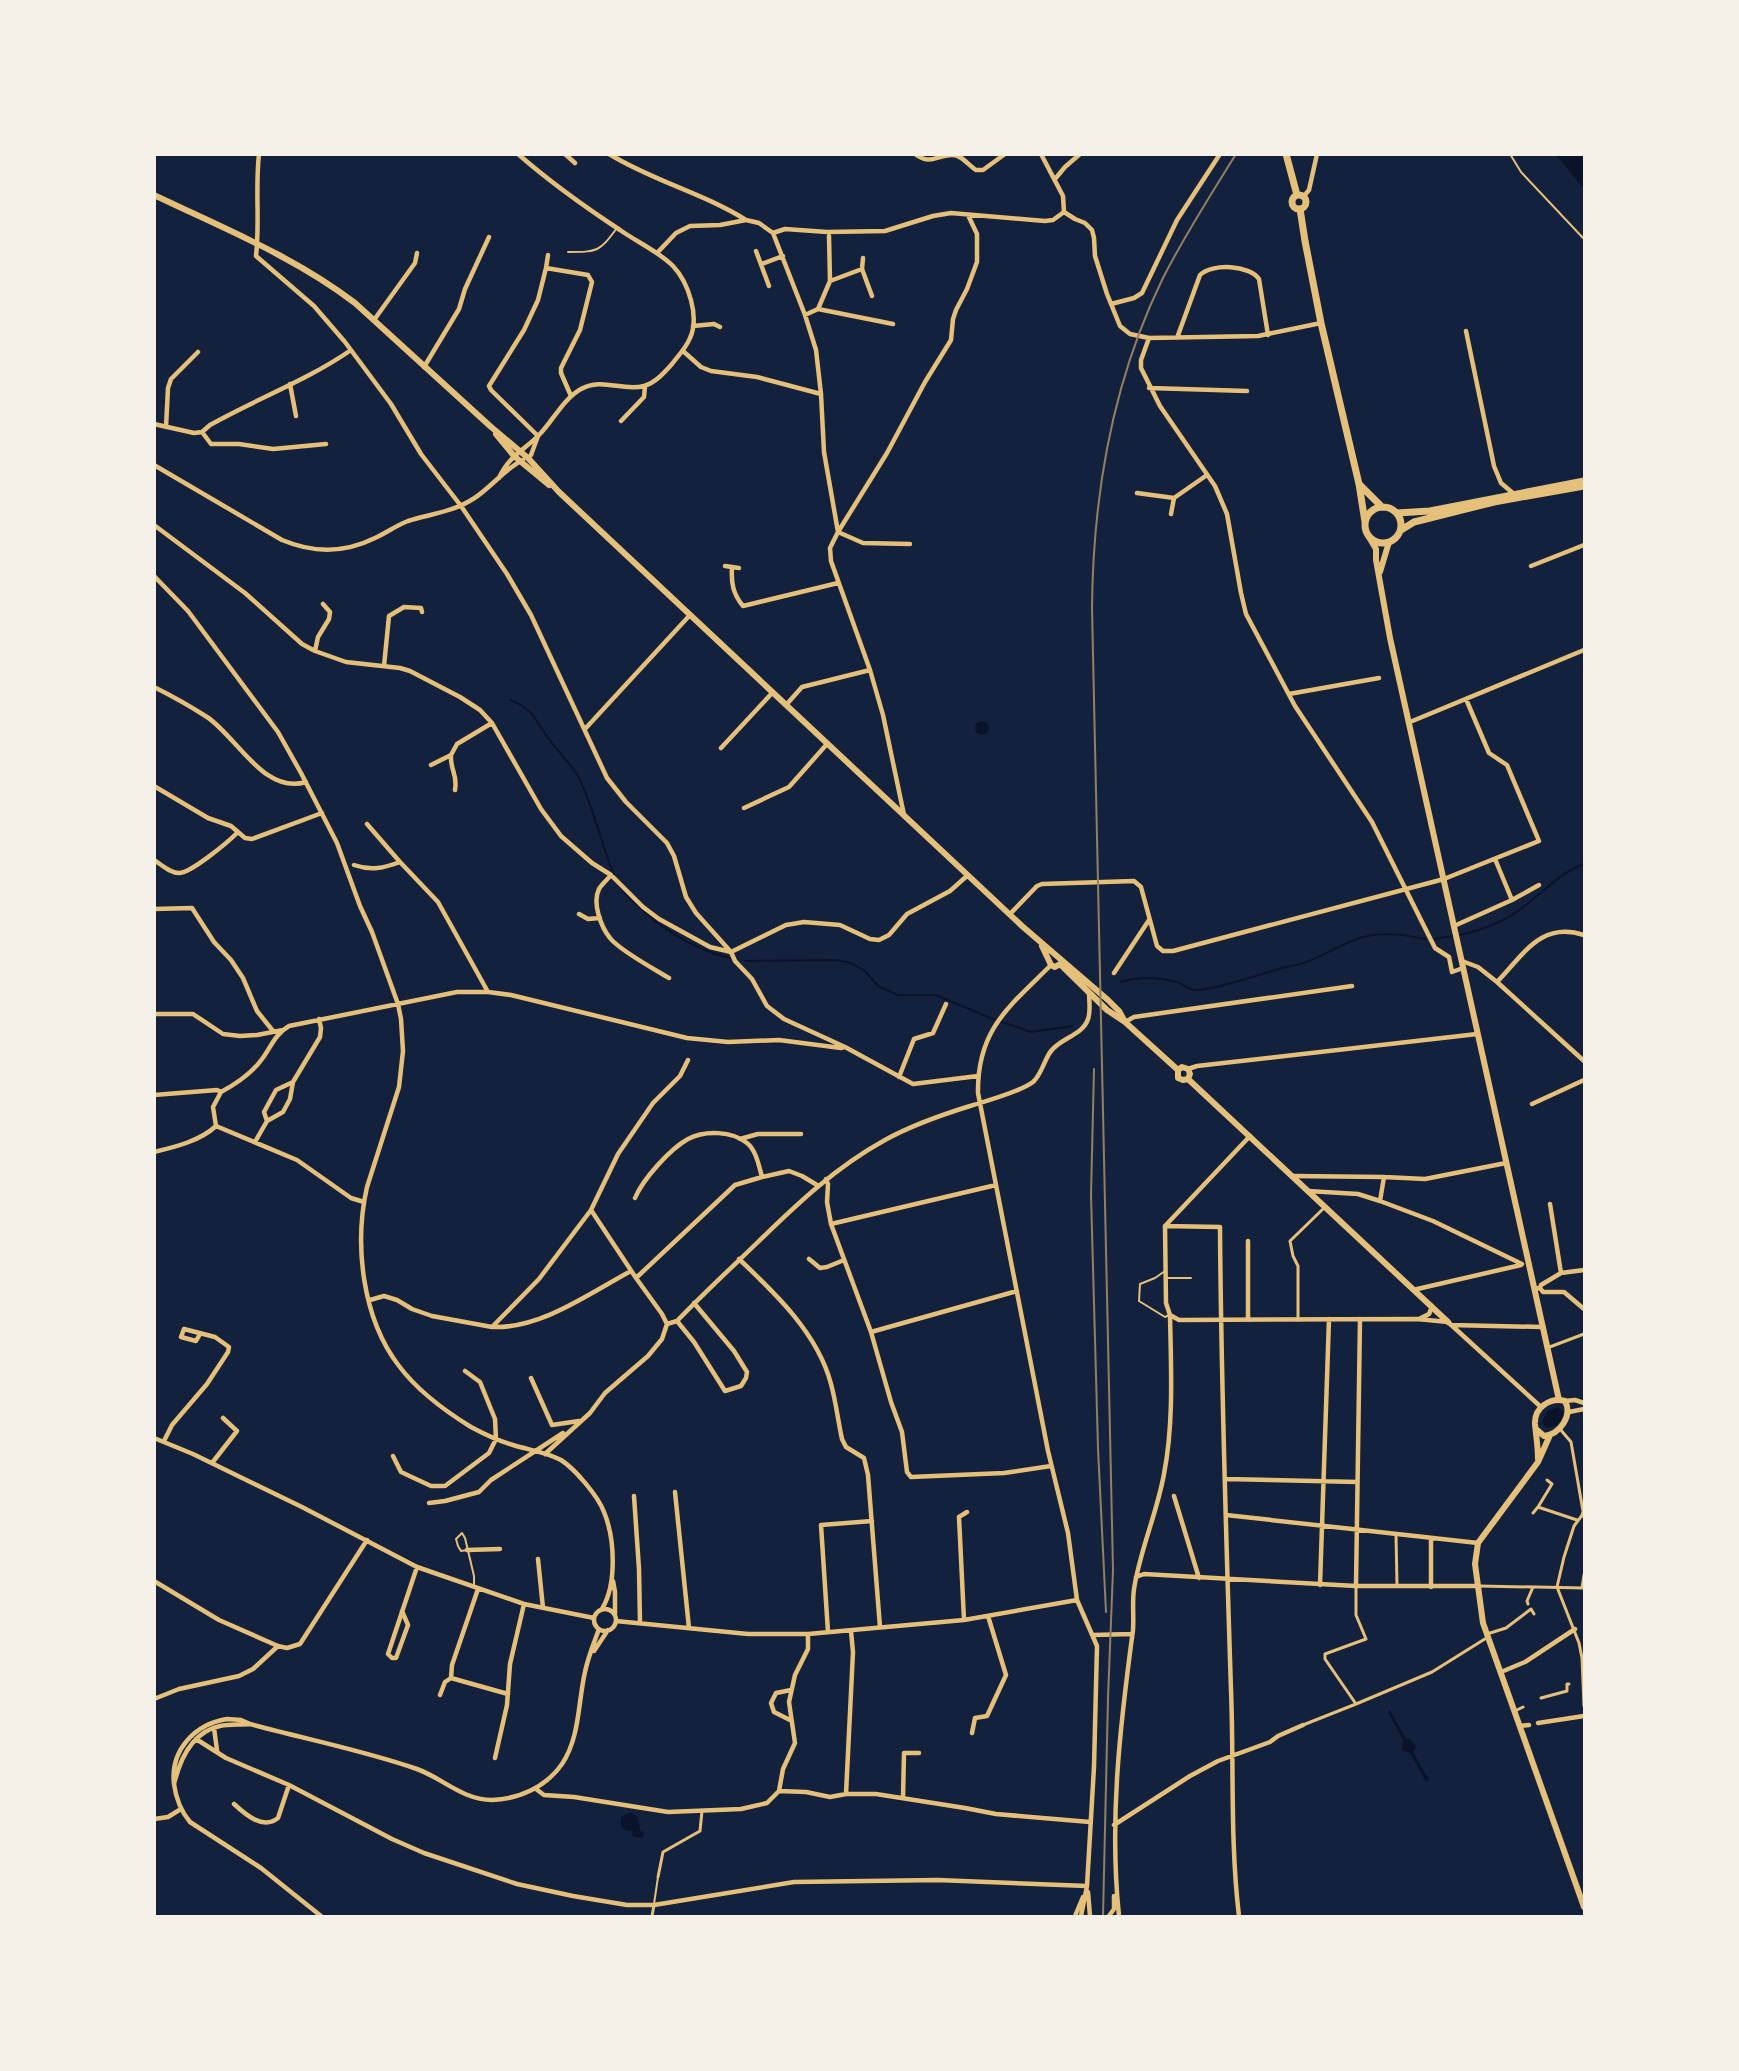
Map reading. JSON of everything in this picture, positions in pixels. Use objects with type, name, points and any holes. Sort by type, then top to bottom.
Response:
[{"type":"main road","points":[[1286,154],[1306,204],[1300,208]]},
{"type":"main road","points":[[154,195],[320,277],[355,303],[490,426],[827,744],[1039,940],[1055,960],[1101,1004],[1125,1022],[1178,1070],[1178,1078],[1188,1079],[1449,1324]]},
{"type":"main road","points":[[1300,208],[1295,207],[1292,202],[1301,196]]},
{"type":"main road","points":[[1300,208],[1321,323],[1359,484],[1365,529],[1376,549],[1396,675],[1410,722],[1477,1034],[1518,1210],[1525,1264],[1537,1289],[1547,1348],[1562,1400],[1569,1412],[1559,1427],[1550,1435],[1538,1462],[1478,1544],[1475,1564],[1483,1623],[1487,1636],[1584,1907]]},
{"type":"main road","points":[[490,426],[507,448],[517,453]]},
{"type":"main road","points":[[524,460],[535,465],[559,492]]},
{"type":"main road","points":[[1396,513],[1430,511],[1584,481]]},
{"type":"main road","points":[[1359,484],[1382,507]]},
{"type":"main road","points":[[1369,537],[1378,543],[1389,542],[1395,539],[1401,530],[1414,522],[1494,502],[1584,486]]},
{"type":"main road","points":[[1365,522],[1371,512],[1382,507],[1390,508],[1400,519],[1401,530]]},
{"type":"main road","points":[[1379,576],[1389,542]]},
{"type":"main road","points":[[1055,960],[1108,1000],[1119,1011],[1125,1022]]},
{"type":"main road","points":[[1178,1070],[1182,1067],[1188,1069],[1190,1074],[1188,1079]]},
{"type":"main road","points":[[1538,1462],[1536,1419],[1541,1407],[1547,1402],[1562,1400]]},
{"type":"main road","points":[[1536,1429],[1540,1434],[1550,1435]]},
{"type":"street","points":[[259,154],[257,174],[259,232],[256,256],[314,306],[351,350],[391,404],[421,454],[461,506],[507,574],[531,615],[607,778],[626,802],[667,843],[674,855],[686,897],[696,913],[752,979],[767,1006],[784,1019],[845,1047],[913,1084],[978,1076]]},
{"type":"street","points":[[499,478],[505,465],[538,436],[571,396],[593,384],[645,386],[664,372],[683,351],[690,339],[693,326],[690,301],[681,275],[657,253],[617,228],[518,154]]},
{"type":"street","points":[[565,154],[574,163]]},
{"type":"street","points":[[609,154],[669,185],[728,209],[773,232],[816,350],[824,452],[838,532]]},
{"type":"street","points":[[915,154],[923,159],[933,160],[951,155],[961,158],[976,170],[982,170],[1005,154]]},
{"type":"street","points":[[1041,154],[1063,196],[1064,212]]},
{"type":"street","points":[[1055,179],[1069,162],[1080,154]]},
{"type":"street","points":[[1112,304],[1134,298],[1142,293],[1177,220],[1220,154]]},
{"type":"street","points":[[1301,196],[1309,190],[1317,154]]},
{"type":"street","points":[[773,232],[785,229],[827,232],[885,231],[933,216],[951,213],[1053,220],[1064,212]]},
{"type":"street","points":[[1064,212],[1085,223],[1092,230],[1095,256],[1120,326],[1138,337],[1177,338],[1268,334],[1321,323]]},
{"type":"street","points":[[904,814],[883,715],[870,670],[838,583],[830,549],[951,340],[956,310],[977,262],[977,234],[968,215]]},
{"type":"street","points":[[657,253],[676,232],[690,226],[720,225],[746,220]]},
{"type":"street","points":[[818,309],[830,281],[829,236]]},
{"type":"street","points":[[424,367],[459,309],[465,289],[489,237]]},
{"type":"street","points":[[756,251],[769,285]]},
{"type":"street","points":[[374,320],[415,263],[417,253]]},
{"type":"street","points":[[538,436],[489,386],[524,330],[538,300],[548,255]]},
{"type":"street","points":[[762,264],[783,256]]},
{"type":"street","points":[[863,258],[862,269],[872,296]]},
{"type":"street","points":[[546,268],[588,275],[592,282],[580,330],[561,368],[571,396]]},
{"type":"street","points":[[1177,338],[1200,275],[1213,268],[1249,270],[1256,274],[1259,279],[1268,334]]},
{"type":"street","points":[[830,281],[862,269]]},
{"type":"street","points":[[805,315],[818,309],[894,324]]},
{"type":"street","points":[[693,326],[714,324],[720,327]]},
{"type":"street","points":[[1466,331],[1494,466],[1501,483],[1514,494]]},
{"type":"street","points":[[1149,338],[1140,368],[1149,388],[1207,475],[1227,514],[1246,614],[1295,706],[1372,822],[1435,948],[1449,957],[1452,972],[1464,968]]},
{"type":"street","points":[[154,424],[196,433],[202,432],[216,421],[351,350]]},
{"type":"street","points":[[683,351],[701,368],[757,377],[821,394]]},
{"type":"street","points":[[166,427],[168,388],[171,379],[198,352]]},
{"type":"street","points":[[290,384],[296,416]]},
{"type":"street","points":[[621,421],[644,397],[645,386]]},
{"type":"street","points":[[1149,388],[1247,390]]},
{"type":"street","points":[[202,432],[212,444],[239,444],[273,449],[326,444]]},
{"type":"street","points":[[154,465],[282,540],[303,548],[318,550],[346,548],[359,545],[404,523],[461,506],[531,455],[538,436]]},
{"type":"street","points":[[1137,493],[1174,498],[1207,475]]},
{"type":"street","points":[[1496,497],[1501,483]]},
{"type":"street","points":[[1171,514],[1174,498]]},
{"type":"street","points":[[154,525],[244,593],[302,644],[346,662],[400,668],[430,680],[480,710],[492,723],[541,810],[561,836],[592,863],[611,875],[658,919],[710,947],[731,952],[786,925],[804,922],[840,925],[870,939],[879,940],[889,935],[907,914],[950,891],[968,875]]},
{"type":"street","points":[[838,532],[863,543],[910,544]]},
{"type":"street","points":[[1531,566],[1584,545]]},
{"type":"street","points":[[725,566],[739,568]]},
{"type":"street","points":[[732,567],[733,588],[736,598],[743,606],[838,583]]},
{"type":"street","points":[[154,576],[188,611],[290,751],[348,869],[398,1004],[402,1037],[402,1072],[364,1202],[362,1249],[369,1300],[380,1331],[399,1365],[424,1392],[444,1409],[496,1439],[562,1461],[570,1467],[597,1499],[604,1510],[609,1534],[616,1620],[614,1627],[608,1630],[590,1656]]},
{"type":"street","points":[[315,651],[318,636],[329,619],[330,612],[323,604]]},
{"type":"street","points":[[384,666],[389,616],[404,607],[421,608],[422,612]]},
{"type":"street","points":[[585,729],[690,615]]},
{"type":"street","points":[[1410,722],[1584,650]]},
{"type":"street","points":[[786,705],[802,687],[870,670]]},
{"type":"street","points":[[1289,694],[1379,678]]},
{"type":"street","points":[[154,687],[208,718],[253,764],[270,776],[294,786],[306,783]]},
{"type":"street","points":[[721,748],[773,692]]},
{"type":"street","points":[[1010,914],[1036,886],[1042,884],[1134,881],[1141,887],[1156,946],[1163,951],[1173,951],[1444,879],[1539,841],[1507,765],[1489,753],[1466,699]]},
{"type":"street","points":[[454,790],[457,780],[450,765],[451,755],[457,744],[492,723]]},
{"type":"street","points":[[744,808],[789,787],[827,744]]},
{"type":"street","points":[[431,765],[451,755]]},
{"type":"street","points":[[154,786],[208,818],[231,826],[245,838],[252,839],[322,813]]},
{"type":"street","points":[[367,824],[438,902],[488,992]]},
{"type":"street","points":[[154,860],[170,871],[181,873],[188,871],[215,853],[237,833]]},
{"type":"street","points":[[1495,859],[1512,900]]},
{"type":"street","points":[[354,865],[378,869],[400,862]]},
{"type":"street","points":[[611,875],[599,890],[597,900],[600,918],[610,939],[669,978]]},
{"type":"street","points":[[1454,926],[1539,885]]},
{"type":"street","points":[[154,909],[192,908],[214,942],[243,978],[257,1011],[273,1031]]},
{"type":"street","points":[[579,914],[588,919],[600,918]]},
{"type":"street","points":[[1114,973],[1149,920]]},
{"type":"street","points":[[1497,982],[1534,943],[1545,935],[1560,930],[1584,935]]},
{"type":"street","points":[[1055,960],[993,1026],[983,1052],[978,1076],[980,1103],[1051,1466],[1068,1533],[1077,1600],[1097,1646],[1087,1886],[1082,1917]]},
{"type":"street","points":[[1462,961],[1478,967],[1497,982],[1584,1061]]},
{"type":"street","points":[[1125,1022],[1134,1017],[1352,986]]},
{"type":"street","points":[[216,1126],[213,1107],[221,1092],[242,1079],[261,1061],[275,1038],[289,1026],[457,992],[511,995],[687,1038],[728,1042],[779,1040],[845,1047]]},
{"type":"street","points":[[667,1324],[677,1321],[817,1185],[885,1140],[924,1122],[1032,1083],[1039,1076],[1044,1061],[1053,1048],[1086,1025],[1089,1017],[1089,992]]},
{"type":"street","points":[[899,1077],[914,1039],[933,1033],[946,1004]]},
{"type":"street","points":[[154,1014],[193,1014],[223,1034],[257,1035],[283,1030]]},
{"type":"street","points":[[255,1142],[267,1121],[283,1112],[290,1099],[293,1082],[320,1037],[320,1019]]},
{"type":"street","points":[[1188,1069],[1197,1066],[1477,1034]]},
{"type":"street","points":[[492,1327],[539,1279],[591,1210],[618,1154],[653,1103],[680,1076],[688,1060]]},
{"type":"street","points":[[1532,1104],[1584,1080]]},
{"type":"street","points":[[267,1121],[264,1112],[276,1090],[293,1082]]},
{"type":"street","points":[[154,1095],[217,1090],[221,1092]]},
{"type":"street","points":[[216,1126],[297,1160],[351,1198],[364,1202]]},
{"type":"street","points":[[154,1152],[189,1142],[216,1126]]},
{"type":"street","points":[[635,1198],[640,1186],[676,1148],[690,1138],[721,1133],[740,1139],[753,1151],[762,1177]]},
{"type":"street","points":[[740,1139],[758,1134],[801,1134]]},
{"type":"street","points":[[1110,1917],[1114,1909],[1114,1825],[1121,1713],[1132,1634],[1136,1577],[1164,1475],[1171,1426],[1170,1315],[1166,1303],[1165,1226],[1250,1136]]},
{"type":"street","points":[[1293,1176],[1425,1179],[1506,1164]]},
{"type":"street","points":[[636,1278],[735,1185],[789,1172],[802,1176],[817,1185]]},
{"type":"street","points":[[1380,1201],[1384,1177]]},
{"type":"street","points":[[826,1179],[831,1224],[871,1332],[902,1432],[907,1472],[911,1477],[1004,1473],[1051,1466]]},
{"type":"street","points":[[831,1224],[996,1185]]},
{"type":"street","points":[[1308,1191],[1358,1194],[1380,1201],[1432,1221],[1525,1264]]},
{"type":"street","points":[[1550,1204],[1562,1273]]},
{"type":"street","points":[[1298,1320],[1298,1266],[1290,1241],[1325,1207]]},
{"type":"street","points":[[545,1454],[590,1413],[605,1393],[648,1356],[662,1339],[667,1324],[591,1210]]},
{"type":"street","points":[[1165,1226],[1220,1227],[1235,1845],[1239,1917]]},
{"type":"street","points":[[1248,1241],[1248,1320]]},
{"type":"street","points":[[739,1259],[776,1295],[813,1344],[831,1384],[842,1439],[846,1447],[864,1458],[868,1475],[880,1627]]},
{"type":"street","points":[[809,1259],[820,1268],[844,1260]]},
{"type":"street","points":[[1413,1290],[1525,1264]]},
{"type":"street","points":[[1584,1270],[1562,1273],[1537,1289],[1543,1292],[1564,1292],[1584,1308]]},
{"type":"street","points":[[369,1300],[384,1296],[432,1316],[509,1328],[528,1324],[554,1312],[631,1271]]},
{"type":"street","points":[[871,1332],[1017,1291]]},
{"type":"street","points":[[677,1321],[694,1342],[725,1390],[741,1386],[747,1372],[734,1351],[694,1303]]},
{"type":"street","points":[[1417,1319],[1429,1314],[1432,1307]]},
{"type":"street","points":[[1170,1315],[1179,1320],[1417,1319],[1449,1324],[1542,1327]]},
{"type":"street","points":[[1320,1585],[1329,1319]]},
{"type":"street","points":[[1356,1704],[1324,1659],[1325,1654],[1366,1639],[1356,1615],[1355,1529],[1360,1319]]},
{"type":"street","points":[[1449,1324],[1541,1407]]},
{"type":"street","points":[[164,1441],[172,1425],[207,1384],[228,1352],[229,1347],[215,1337],[200,1334]]},
{"type":"street","points":[[1547,1348],[1584,1334]]},
{"type":"street","points":[[393,1456],[401,1472],[431,1486],[445,1486],[489,1454],[496,1439],[495,1419],[480,1382],[465,1371]]},
{"type":"street","points":[[531,1378],[552,1425],[581,1420]]},
{"type":"street","points":[[1562,1400],[1584,1403]]},
{"type":"street","points":[[1569,1412],[1584,1409]]},
{"type":"street","points":[[212,1463],[237,1431],[223,1418]]},
{"type":"street","points":[[429,1503],[479,1492],[491,1479],[573,1427]]},
{"type":"street","points":[[1559,1427],[1571,1442],[1584,1515],[1577,1520],[1564,1557],[1557,1587],[1575,1629],[1582,1658],[1581,1683],[1584,1706]]},
{"type":"street","points":[[154,1438],[212,1463],[417,1567],[524,1604],[594,1618]]},
{"type":"street","points":[[1225,1479],[1357,1482]]},
{"type":"street","points":[[1533,1513],[1552,1484],[1546,1480]]},
{"type":"street","points":[[675,1492],[689,1628]]},
{"type":"street","points":[[634,1496],[640,1622]]},
{"type":"street","points":[[1174,1496],[1199,1578]]},
{"type":"street","points":[[1538,1507],[1577,1520]]},
{"type":"street","points":[[964,1620],[959,1517],[967,1512]]},
{"type":"street","points":[[1226,1515],[1478,1544]]},
{"type":"street","points":[[828,1632],[821,1525],[872,1521]]},
{"type":"street","points":[[1396,1534],[1397,1586]]},
{"type":"street","points":[[1431,1538],[1431,1587]]},
{"type":"street","points":[[154,1581],[219,1620],[278,1646],[288,1648],[300,1644],[367,1540]]},
{"type":"street","points":[[467,1550],[500,1549]]},
{"type":"street","points":[[538,1559],[543,1608]]},
{"type":"street","points":[[402,1611],[408,1625],[396,1658],[392,1658],[388,1654],[402,1611],[417,1567]]},
{"type":"street","points":[[1136,1577],[1144,1574],[1356,1586],[1583,1588],[1584,1575]]},
{"type":"street","points":[[608,1630],[599,1629],[594,1618],[608,1599],[612,1577]]},
{"type":"street","points":[[1533,1587],[1527,1601],[1534,1614]]},
{"type":"street","points":[[451,1678],[452,1665],[476,1589]]},
{"type":"street","points":[[616,1620],[748,1634],[808,1634],[964,1620],[1077,1600]]},
{"type":"street","points":[[495,1758],[508,1694],[510,1664],[524,1604]]},
{"type":"street","points":[[1114,1825],[1190,1776],[1233,1755],[1270,1742],[1303,1725],[1432,1672],[1487,1636],[1506,1628],[1530,1607]]},
{"type":"street","points":[[602,1609],[609,1609],[615,1614]]},
{"type":"street","points":[[972,1733],[975,1718],[987,1716],[1006,1676],[988,1616]]},
{"type":"street","points":[[321,1917],[261,1868],[190,1822],[177,1800],[172,1773],[179,1751],[189,1737],[200,1728],[212,1723],[227,1719],[241,1720],[416,1769],[470,1796],[491,1800],[512,1797],[536,1789],[561,1765],[568,1753],[573,1741],[585,1671],[599,1629]]},
{"type":"street","points":[[1501,1672],[1525,1662],[1575,1629]]},
{"type":"street","points":[[846,1794],[853,1652],[851,1631]]},
{"type":"street","points":[[536,1789],[544,1795],[574,1797],[668,1812],[741,1809],[767,1803],[779,1791],[783,1769],[795,1743],[789,1702],[795,1675],[808,1648],[808,1634]]},
{"type":"street","points":[[1093,1635],[1132,1634]]},
{"type":"street","points":[[154,1699],[179,1689],[239,1676],[253,1669],[278,1646]]},
{"type":"street","points":[[440,1695],[445,1682],[451,1678],[508,1694]]},
{"type":"street","points":[[1541,1698],[1567,1691],[1567,1684],[1569,1684]]},
{"type":"street","points":[[790,1719],[774,1712],[771,1703],[776,1694],[791,1690]]},
{"type":"street","points":[[1515,1711],[1523,1707]]},
{"type":"street","points":[[1538,1723],[1584,1716]]},
{"type":"street","points":[[174,1784],[182,1758],[196,1739],[214,1728],[250,1724]]},
{"type":"street","points":[[1520,1726],[1529,1725]]},
{"type":"street","points":[[214,1728],[217,1750]]},
{"type":"street","points":[[196,1739],[217,1750],[226,1758],[289,1785],[392,1839],[468,1869],[517,1884],[627,1905],[654,1905],[794,1882],[938,1880],[1087,1886]]},
{"type":"street","points":[[903,1798],[904,1753],[919,1753]]},
{"type":"street","points":[[234,1804],[244,1814],[263,1823],[269,1823],[278,1818],[289,1785]]},
{"type":"street","points":[[779,1791],[806,1792],[830,1797],[846,1794],[876,1794],[996,1814],[1090,1822]]},
{"type":"street","points":[[154,1819],[168,1816],[181,1809]]},
{"type":"street","points":[[658,1877],[663,1852],[700,1831],[702,1811]]},
{"type":"street","points":[[1114,1878],[1119,1917]]},
{"type":"street","points":[[1075,1917],[1087,1886]]},
{"type":"street","points":[[1087,1886],[1090,1917]]},
{"type":"street","points":[[652,1917],[654,1905]]},
{"type":"lane","points":[[1510,154],[1521,172],[1584,239]]},
{"type":"lane","points":[[568,252],[591,252],[602,248],[617,228]]},
{"type":"lane","points":[[1165,1271],[1140,1284],[1139,1301],[1165,1317],[1170,1315]]},
{"type":"lane","points":[[1166,1278],[1191,1278]]},
{"type":"lane","points":[[467,1550],[461,1551],[458,1546],[456,1539],[462,1533],[465,1538],[476,1589]]},
{"type":"lane","points":[[654,1905],[658,1877]]},
{"type":"water","points":[[1556,155],[1584,155],[1584,189]]},
{"type":"water","points":[[982,721],[987,723],[989,728],[987,733],[982,735],[977,733],[975,728],[977,723]]},
{"type":"water","points":[[1558,1407],[1563,1412],[1560,1422],[1552,1427],[1545,1427],[1542,1421],[1548,1411]]},
{"type":"water","points":[[1390,1710],[1406,1739],[1410,1739],[1416,1746],[1413,1752],[1429,1780],[1426,1782],[1410,1753],[1402,1750],[1403,1740],[1388,1712]]},
{"type":"water","points":[[630,1812],[638,1817],[640,1831],[644,1832],[643,1838],[632,1836],[633,1831],[624,1829],[621,1825],[622,1816]]},
{"type":"waterway","points":[[510,700],[532,715],[579,778],[614,875]]},
{"type":"waterway","points":[[1460,935],[1504,920],[1561,876],[1584,864]]},
{"type":"waterway","points":[[619,886],[630,899],[668,931],[697,947],[730,958]]},
{"type":"waterway","points":[[1121,982],[1156,978],[1177,982],[1194,990],[1201,990],[1315,959],[1351,941],[1368,936],[1393,934],[1426,939]]},
{"type":"waterway","points":[[1434,939],[1453,936]]},
{"type":"waterway","points":[[745,961],[837,960],[851,963],[865,971],[878,986],[898,995],[936,995],[1031,1032],[1072,1026]]},
{"type":"railway","points":[[1103,1916],[1113,1570],[1092,608],[1096,524],[1101,482],[1118,399],[1145,319],[1179,248],[1236,154]]},
{"type":"railway","points":[[1094,1069],[1091,1195],[1098,1448],[1106,1612]]}]
